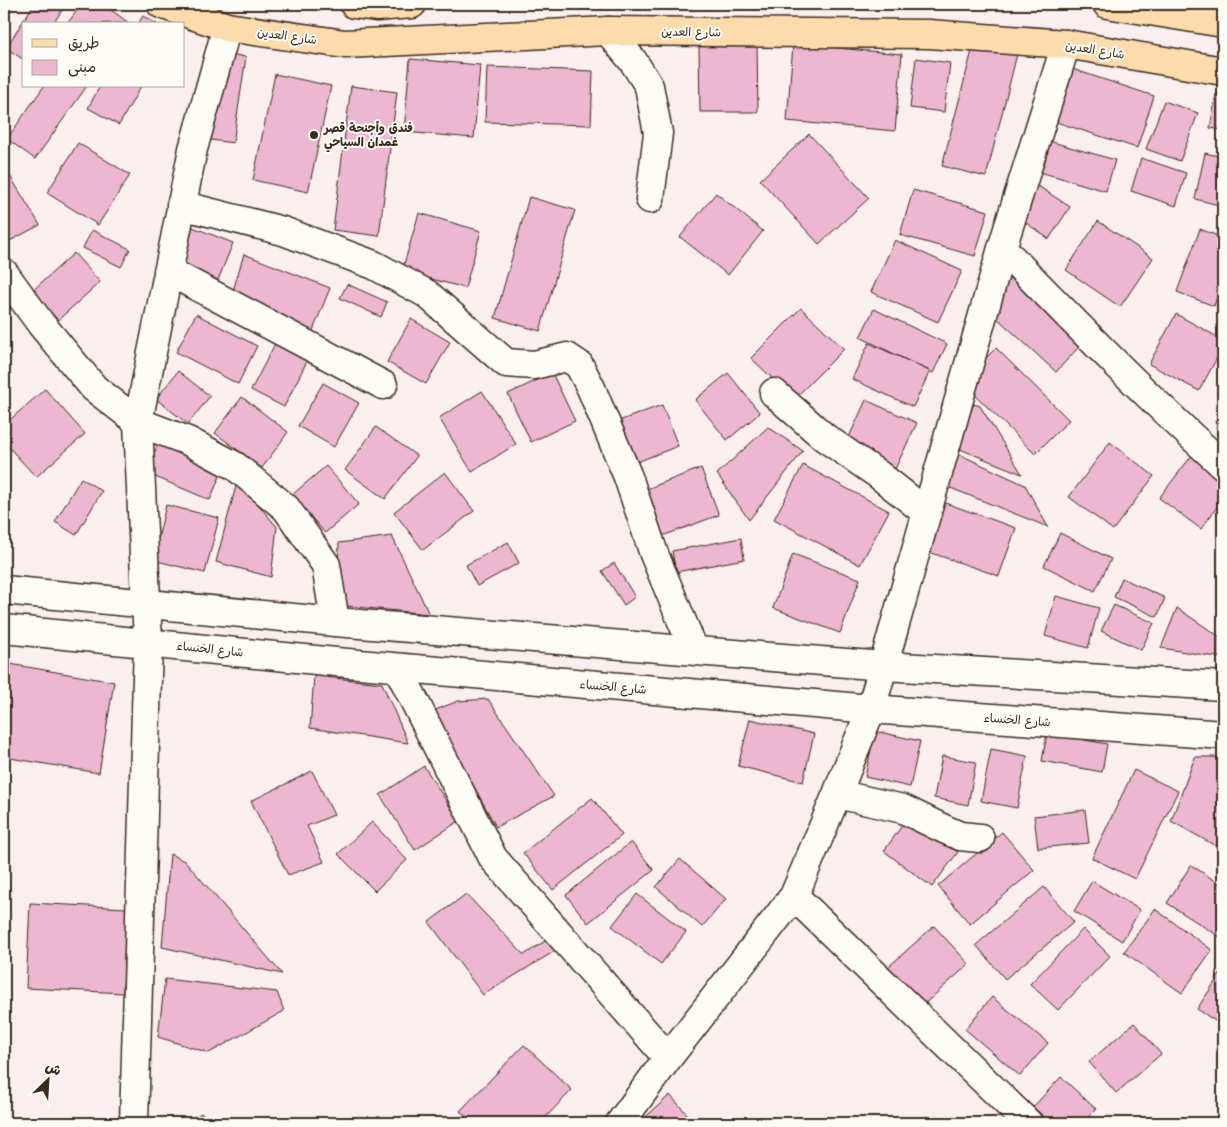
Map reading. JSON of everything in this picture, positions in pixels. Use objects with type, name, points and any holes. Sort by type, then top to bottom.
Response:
[{"type":"main road","name":"شارع العدين","points":[[161,4],[227,27],[345,44],[608,31],[929,34],[1066,44],[1223,71]]},
{"type":"main road","points":[[354,4],[376,7],[412,4]]},
{"type":"main road","points":[[1107,4],[1223,23]]},
{"type":"street","points":[[134,1123],[148,643],[138,422],[193,149],[227,27]]},
{"type":"street","points":[[608,31],[634,61],[649,86],[658,133],[650,199]]},
{"type":"street","points":[[620,1123],[794,896],[837,794],[871,709],[1002,248],[1066,44]]},
{"type":"street","points":[[182,205],[283,231],[374,265],[427,294],[506,364],[534,366],[566,357],[579,365],[591,388],[628,477],[654,554],[694,650]]},
{"type":"street","points":[[1002,248],[1102,351],[1223,465]]},
{"type":"street","points":[[168,271],[383,385]]},
{"type":"street","points":[[4,273],[41,324],[94,388],[138,422],[188,441],[235,466],[286,508],[326,565],[334,622]]},
{"type":"street","points":[[774,394],[824,437],[879,475],[927,513]]},
{"type":"street","points":[[4,590],[334,622],[884,666],[1223,686]]},
{"type":"street","name":"شارع الخنساء","points":[[4,629],[398,668],[871,709],[1223,735]]},
{"type":"street","points":[[398,668],[493,858],[668,1058]]},
{"type":"street","points":[[837,794],[903,808],[944,830],[960,836],[980,838]]},
{"type":"street","points":[[794,896],[1028,1123]]},
{"type":"building","points":[[34,4],[66,4],[54,22],[23,22]]},
{"type":"building","points":[[82,4],[103,4],[128,22],[68,22]]},
{"type":"building","points":[[143,16],[154,22],[139,22]]},
{"type":"building","points":[[22,23],[22,59],[6,48]]},
{"type":"building","points":[[974,43],[1017,54],[986,177],[942,166]]},
{"type":"building","points":[[793,44],[902,54],[895,131],[787,121]]},
{"type":"building","points":[[757,45],[758,112],[700,112],[699,46]]},
{"type":"building","points":[[217,52],[246,57],[233,143],[204,139]]},
{"type":"building","points":[[916,58],[950,63],[944,112],[910,108]]},
{"type":"building","points":[[410,59],[480,65],[474,138],[404,132]]},
{"type":"building","points":[[487,67],[593,71],[591,125],[485,122]]},
{"type":"building","points":[[1066,67],[1154,96],[1137,148],[1050,120]]},
{"type":"building","points":[[275,74],[331,86],[308,192],[253,180]]},
{"type":"building","points":[[351,86],[397,92],[379,236],[333,230]]},
{"type":"building","points":[[43,88],[86,88],[35,159],[7,139]]},
{"type":"building","points":[[99,88],[140,88],[119,125],[88,108]]},
{"type":"building","points":[[1216,94],[1223,95],[1223,130],[1210,128]]},
{"type":"building","points":[[1164,101],[1198,113],[1180,161],[1146,149]]},
{"type":"building","points":[[809,134],[869,198],[819,244],[760,180]]},
{"type":"building","points":[[1042,139],[1115,160],[1106,191],[1033,170]]},
{"type":"building","points":[[78,143],[130,175],[98,225],[47,193]]},
{"type":"building","points":[[1205,153],[1223,157],[1223,206],[1195,199]]},
{"type":"building","points":[[1141,158],[1186,173],[1176,206],[1131,191]]},
{"type":"building","points":[[10,176],[40,225],[4,244],[4,180]]},
{"type":"building","points":[[1023,176],[1070,207],[1049,239],[1002,206]]},
{"type":"building","points":[[913,190],[988,211],[975,256],[900,235]]},
{"type":"building","points":[[716,193],[763,231],[728,275],[680,237]]},
{"type":"building","points":[[529,197],[575,210],[540,331],[495,318]]},
{"type":"building","points":[[419,213],[481,231],[465,288],[402,271]]},
{"type":"building","points":[[1098,221],[1153,258],[1120,307],[1066,270]]},
{"type":"building","points":[[190,226],[233,243],[218,280],[174,262]]},
{"type":"building","points":[[1200,229],[1223,238],[1223,280],[1214,306],[1177,292]]},
{"type":"building","points":[[92,230],[130,249],[121,267],[83,248]]},
{"type":"building","points":[[895,240],[962,271],[938,322],[871,292]]},
{"type":"building","points":[[74,253],[100,282],[58,320],[31,292]]},
{"type":"building","points":[[244,254],[330,288],[312,333],[232,294]]},
{"type":"building","points":[[1014,271],[1087,338],[1056,372],[983,305]]},
{"type":"building","points":[[347,284],[387,302],[381,317],[340,298]]},
{"type":"building","points":[[801,308],[844,349],[794,399],[751,358]]},
{"type":"building","points":[[874,309],[947,344],[933,373],[860,337]]},
{"type":"building","points":[[196,314],[257,346],[238,384],[176,352]]},
{"type":"building","points":[[1176,314],[1223,340],[1223,347],[1199,391],[1149,364]]},
{"type":"building","points":[[411,319],[450,342],[426,384],[387,362]]},
{"type":"building","points":[[277,340],[309,357],[284,407],[251,390]]},
{"type":"building","points":[[869,343],[930,371],[913,407],[852,379]]},
{"type":"building","points":[[996,348],[1069,420],[1035,454],[962,382]]},
{"type":"building","points":[[178,371],[210,396],[188,424],[156,399]]},
{"type":"building","points":[[552,373],[575,421],[531,442],[508,394]]},
{"type":"building","points":[[728,373],[760,413],[727,440],[695,400]]},
{"type":"building","points":[[323,383],[359,403],[334,447],[298,426]]},
{"type":"building","points":[[45,389],[85,434],[36,477],[4,442],[4,425]]},
{"type":"building","points":[[482,391],[516,444],[472,472],[439,418]]},
{"type":"building","points":[[242,397],[288,432],[262,468],[215,433]]},
{"type":"building","points":[[866,400],[917,423],[894,471],[844,448]]},
{"type":"building","points":[[974,404],[980,406],[1022,474],[955,447]]},
{"type":"building","points":[[662,405],[678,446],[624,467],[608,425]]},
{"type":"building","points":[[1223,406],[1223,427],[1215,422]]},
{"type":"building","points":[[376,427],[417,456],[385,499],[345,470]]},
{"type":"building","points":[[768,427],[803,451],[749,520],[717,474]]},
{"type":"building","points":[[160,439],[224,466],[210,500],[146,473]]},
{"type":"building","points":[[1110,442],[1154,476],[1113,530],[1069,497]]},
{"type":"building","points":[[1200,445],[1223,462],[1223,499],[1201,529],[1159,498]]},
{"type":"building","points":[[952,451],[1025,485],[1048,527],[938,483]]},
{"type":"building","points":[[803,465],[889,511],[860,565],[774,519]]},
{"type":"building","points":[[326,466],[359,504],[325,533],[292,495]]},
{"type":"building","points":[[701,468],[719,515],[657,538],[639,492]]},
{"type":"building","points":[[445,472],[474,511],[423,550],[394,512]]},
{"type":"building","points":[[81,478],[102,491],[76,535],[55,522]]},
{"type":"building","points":[[236,486],[248,492],[277,527],[271,577],[216,562]]},
{"type":"building","points":[[934,499],[1016,528],[999,576],[917,548]]},
{"type":"building","points":[[166,505],[219,518],[205,573],[153,560]]},
{"type":"building","points":[[1060,533],[1111,559],[1095,591],[1044,566]]},
{"type":"building","points":[[392,536],[429,614],[336,605],[339,543]]},
{"type":"building","points":[[741,538],[744,559],[676,572],[672,551]]},
{"type":"building","points":[[508,542],[519,563],[477,586],[466,565]]},
{"type":"building","points":[[793,554],[860,579],[840,633],[773,608]]},
{"type":"building","points":[[614,563],[635,597],[624,605],[602,571]]},
{"type":"building","points":[[1122,578],[1165,598],[1157,617],[1114,597]]},
{"type":"building","points":[[1056,596],[1099,608],[1088,648],[1045,636]]},
{"type":"building","points":[[1114,605],[1154,623],[1141,650],[1101,631]]},
{"type":"building","points":[[1177,608],[1223,639],[1223,658],[1161,648]]},
{"type":"building","points":[[4,663],[114,682],[99,773],[4,757]]},
{"type":"building","points":[[314,676],[382,683],[408,743],[310,728]]},
{"type":"building","points":[[488,699],[554,796],[496,827],[433,711],[458,701]]},
{"type":"building","points":[[750,719],[814,734],[803,782],[738,766]]},
{"type":"building","points":[[875,731],[920,741],[910,787],[865,777]]},
{"type":"building","points":[[1047,733],[1107,744],[1102,772],[1042,761]]},
{"type":"building","points":[[991,749],[1027,756],[1017,808],[981,801]]},
{"type":"building","points":[[942,756],[976,762],[968,805],[934,798]]},
{"type":"building","points":[[1195,757],[1223,757],[1223,850],[1171,821]]},
{"type":"building","points":[[424,766],[459,821],[415,850],[380,795]]},
{"type":"building","points":[[1134,770],[1178,791],[1135,879],[1092,858]]},
{"type":"building","points":[[312,771],[334,815],[307,826],[324,862],[288,875],[251,801]]},
{"type":"building","points":[[592,798],[622,835],[553,890],[523,853]]},
{"type":"building","points":[[1085,810],[1089,843],[1038,848],[1034,816]]},
{"type":"building","points":[[909,816],[958,852],[932,887],[884,851]]},
{"type":"building","points":[[372,822],[407,860],[375,891],[338,854]]},
{"type":"building","points":[[1002,832],[1034,870],[970,924],[938,886]]},
{"type":"building","points":[[631,842],[654,870],[588,923],[566,895]]},
{"type":"building","points":[[170,854],[186,862],[282,974],[162,947]]},
{"type":"building","points":[[680,859],[726,899],[702,927],[656,887]]},
{"type":"building","points":[[1191,865],[1223,886],[1223,939],[1167,903]]},
{"type":"building","points":[[1092,881],[1140,910],[1122,941],[1074,911]]},
{"type":"building","points":[[1044,887],[1074,922],[1005,979],[976,945]]},
{"type":"building","points":[[466,894],[524,955],[545,941],[555,951],[483,995],[429,922]]},
{"type":"building","points":[[637,894],[686,932],[661,964],[612,926]]},
{"type":"building","points":[[30,903],[126,908],[123,993],[26,988]]},
{"type":"building","points":[[1155,909],[1212,950],[1182,993],[1124,952]]},
{"type":"building","points":[[934,926],[969,964],[921,1007],[886,969]]},
{"type":"building","points":[[1083,929],[1110,956],[1058,1010],[1030,984]]},
{"type":"building","points":[[1223,970],[1223,1026],[1197,1009]]},
{"type":"building","points":[[165,979],[277,992],[284,1011],[209,1053],[158,1037]]},
{"type":"building","points":[[992,997],[1048,1043],[1020,1076],[965,1029]]},
{"type":"building","points":[[1134,1023],[1161,1054],[1116,1093],[1089,1062]]},
{"type":"building","points":[[524,1045],[572,1090],[540,1123],[473,1123],[460,1111]]},
{"type":"building","points":[[1061,1077],[1096,1109],[1082,1123],[1051,1123],[1033,1107]]},
{"type":"building","points":[[670,1095],[695,1123],[639,1123]]},
{"type":"building","points":[[201,1113],[210,1123],[188,1123]]},
{"type":"building","points":[[1105,1117],[1112,1123],[1098,1123]]},
{"type":"place","name":"فندق وأجنحة قصر غمدان السياحي","points":[[314,135]]}]
